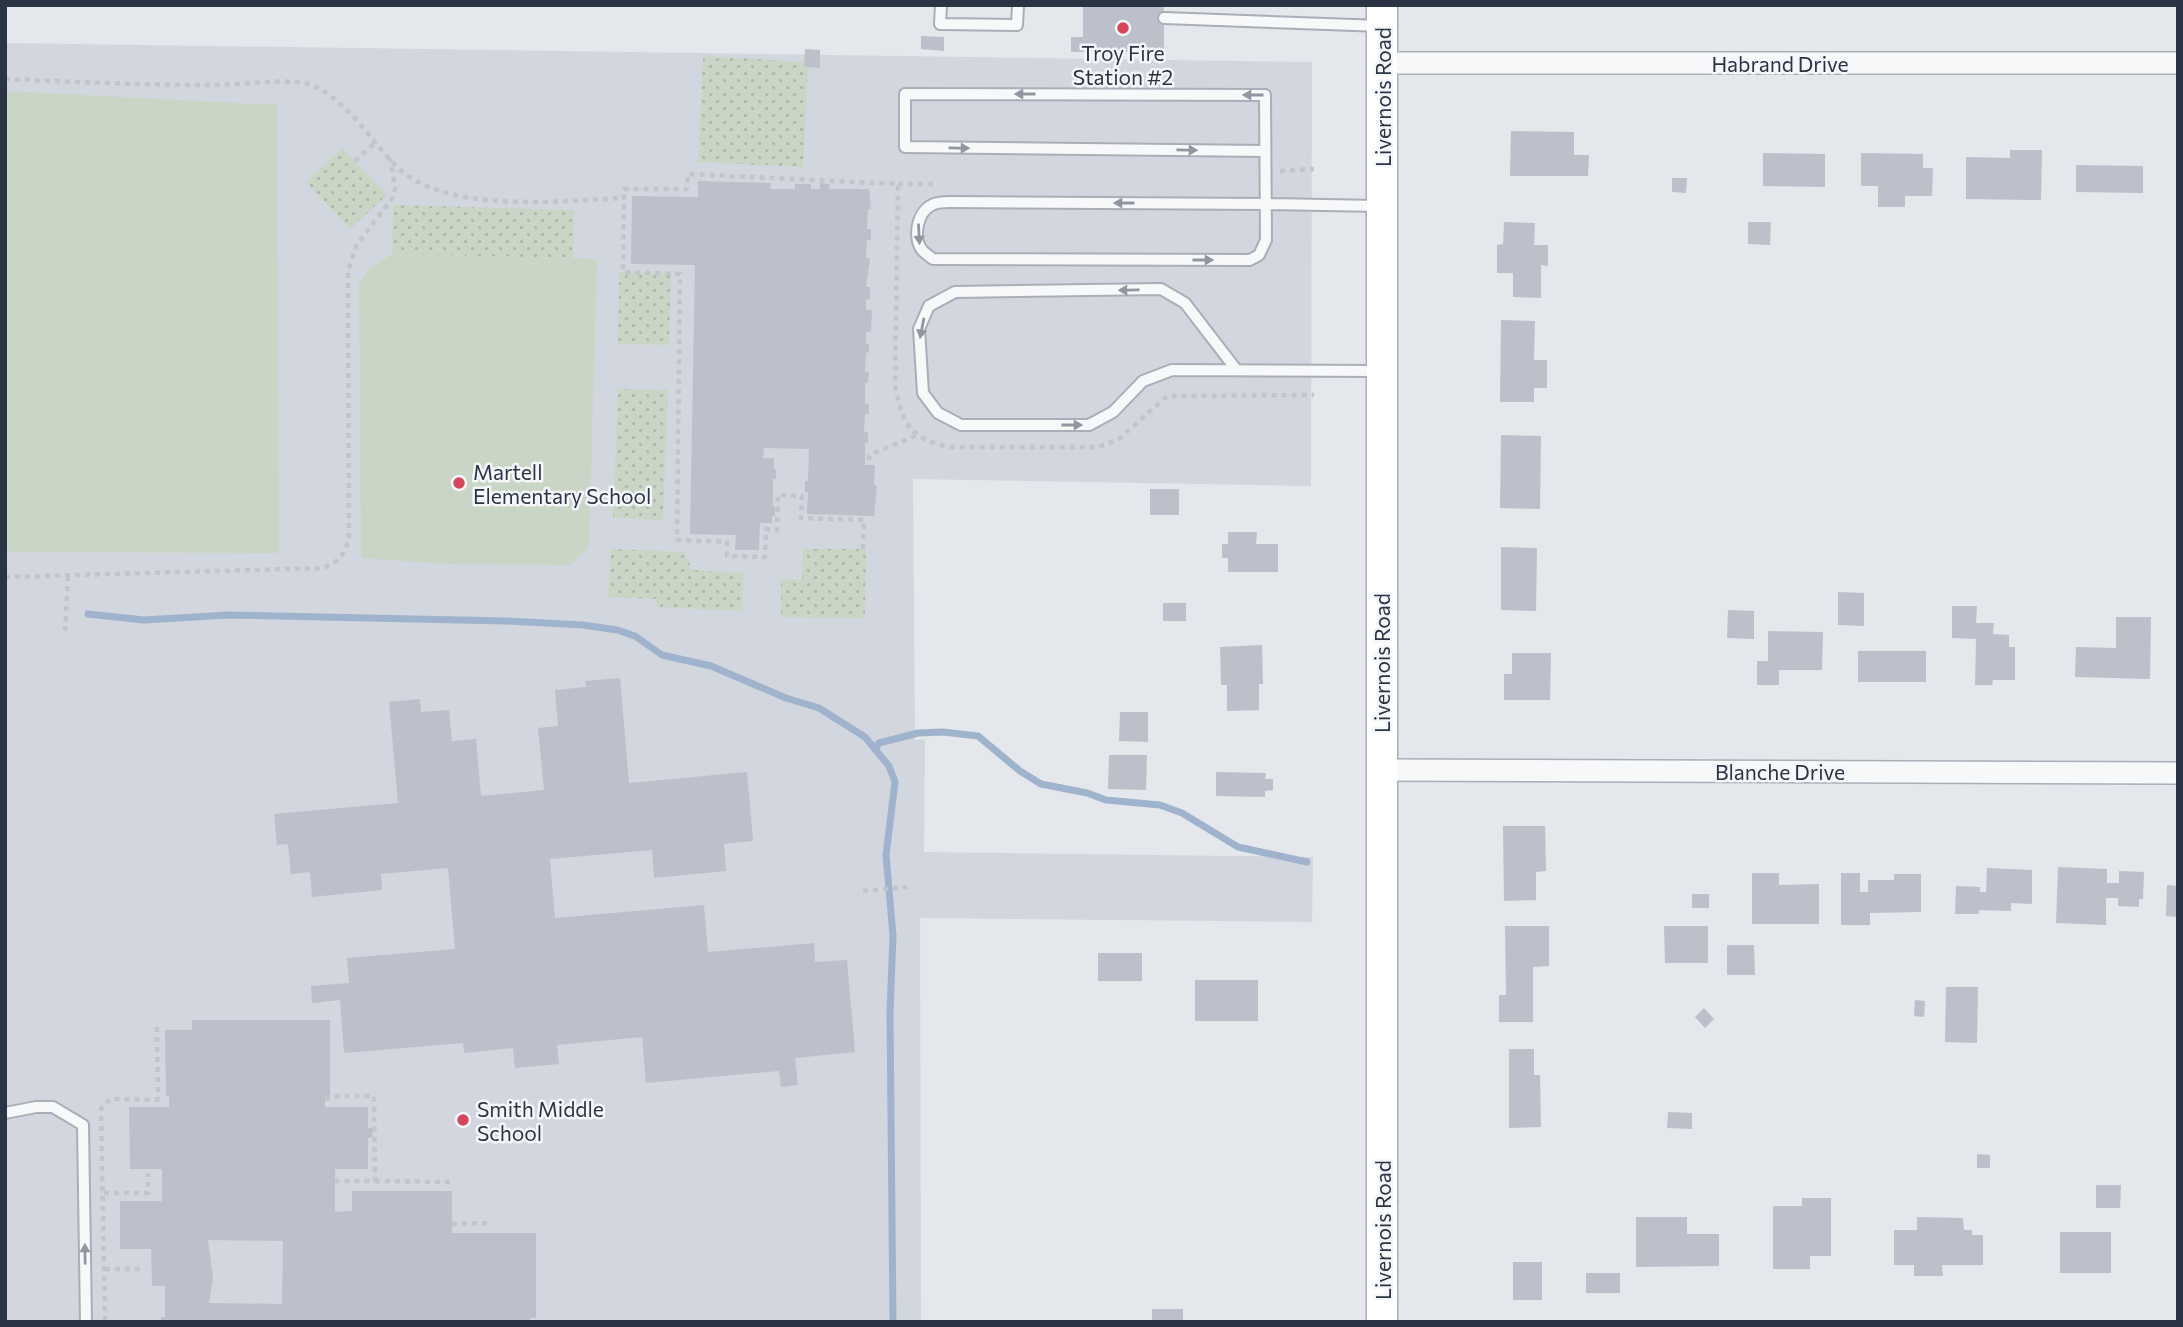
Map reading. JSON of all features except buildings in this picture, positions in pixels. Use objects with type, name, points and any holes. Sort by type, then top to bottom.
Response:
[{"type":"main road","name":"Livernois Road","points":[[1382,16],[1382,1322]]},
{"type":"street","name":"Habrand Drive","points":[[1382,63],[2178,63]]},
{"type":"street","name":"Blanche Drive","points":[[1381,770],[2178,773]]},
{"type":"lane","points":[[941,5],[940,24],[1017,25],[1017,5]]},
{"type":"lane","points":[[1164,18],[1382,16]]},
{"type":"lane","points":[[1265,151],[905,147],[905,94],[1265,95],[1265,151],[1266,204],[1266,240],[1259,255],[1251,260],[933,259],[921,250],[918,224],[923,212],[933,204],[950,202],[1266,204],[1381,206]]},
{"type":"lane","points":[[1235,369],[1185,303],[1161,289],[955,292],[929,306],[919,329],[923,393],[938,413],[961,425],[1089,425],[1113,412],[1143,381],[1172,370],[1381,371]]},
{"type":"lane","points":[[5,1113],[36,1107],[53,1107],[83,1125],[86,1322]]},
{"type":"path","points":[[5,79],[213,85],[306,83],[324,91],[390,159],[417,182],[435,191],[458,197],[516,201],[624,198]]},
{"type":"path","points":[[355,161],[376,142]]},
{"type":"path","points":[[5,578],[323,568],[340,560],[349,539],[348,271],[355,246],[393,197],[395,188],[390,159]]},
{"type":"path","points":[[1280,172],[1314,169]]},
{"type":"path","points":[[863,549],[864,520],[802,518],[802,496],[778,495],[777,530],[766,529],[765,557],[727,556],[727,542],[677,540],[680,274],[623,272],[624,189],[687,189],[688,174],[898,184],[895,385],[901,415],[927,442],[950,447],[1099,447],[1119,439],[1167,396],[1314,395]]},
{"type":"path","points":[[868,460],[871,454],[918,435]]},
{"type":"path","points":[[65,631],[68,576]]},
{"type":"path","points":[[863,891],[907,887]]},
{"type":"path","points":[[105,1322],[101,1109],[103,1104],[111,1099],[160,1100],[157,1027]]},
{"type":"path","points":[[325,1099],[374,1096],[375,1181]]},
{"type":"path","points":[[104,1193],[148,1195],[148,1172]]},
{"type":"path","points":[[335,1181],[452,1182]]},
{"type":"path","points":[[452,1224],[490,1223]]},
{"type":"path","points":[[105,1269],[142,1269]]},
{"type":"shaded area","points":[[5,43],[1312,62],[1311,486],[913,479],[915,740],[925,739],[924,852],[1313,857],[1312,922],[920,918],[921,1322],[5,1322]]},
{"type":"green space","points":[[703,56],[805,62],[804,67],[808,68],[803,167],[698,162]]},
{"type":"green space","points":[[7,91],[277,105],[279,553],[9,552],[5,548]]},
{"type":"green space","points":[[342,148],[387,195],[350,229],[306,182]]},
{"type":"green space","points":[[393,205],[574,210],[573,258],[392,254]]},
{"type":"green space","points":[[392,254],[597,259],[589,547],[571,565],[450,564],[361,558],[359,283],[370,268]]},
{"type":"green space","points":[[619,272],[671,273],[669,345],[618,344]]},
{"type":"green space","points":[[618,389],[668,390],[663,520],[613,518]]},
{"type":"green space","points":[[611,549],[685,552],[692,570],[744,573],[742,611],[657,607],[656,599],[608,597]]},
{"type":"green space","points":[[803,549],[866,549],[865,618],[781,617],[781,579],[802,580]]},
{"type":"waterway","points":[[88,614],[144,620],[228,615],[506,621],[583,625],[617,630],[635,636],[662,655],[711,666],[786,698],[819,708],[865,737],[889,766],[895,782],[886,855],[893,936],[890,1012],[893,1322]]},
{"type":"waterway","points":[[875,749],[879,743],[918,733],[943,732],[978,736],[1020,771],[1041,784],[1087,793],[1106,800],[1160,805],[1182,813],[1238,847],[1307,862]]},
{"type":"place","name":"Troy Fire Station #2","points":[[1123,28]]},
{"type":"place","name":"Martell Elementary School","points":[[459,483]]},
{"type":"place","name":"Smith Middle School","points":[[463,1120]]}]
